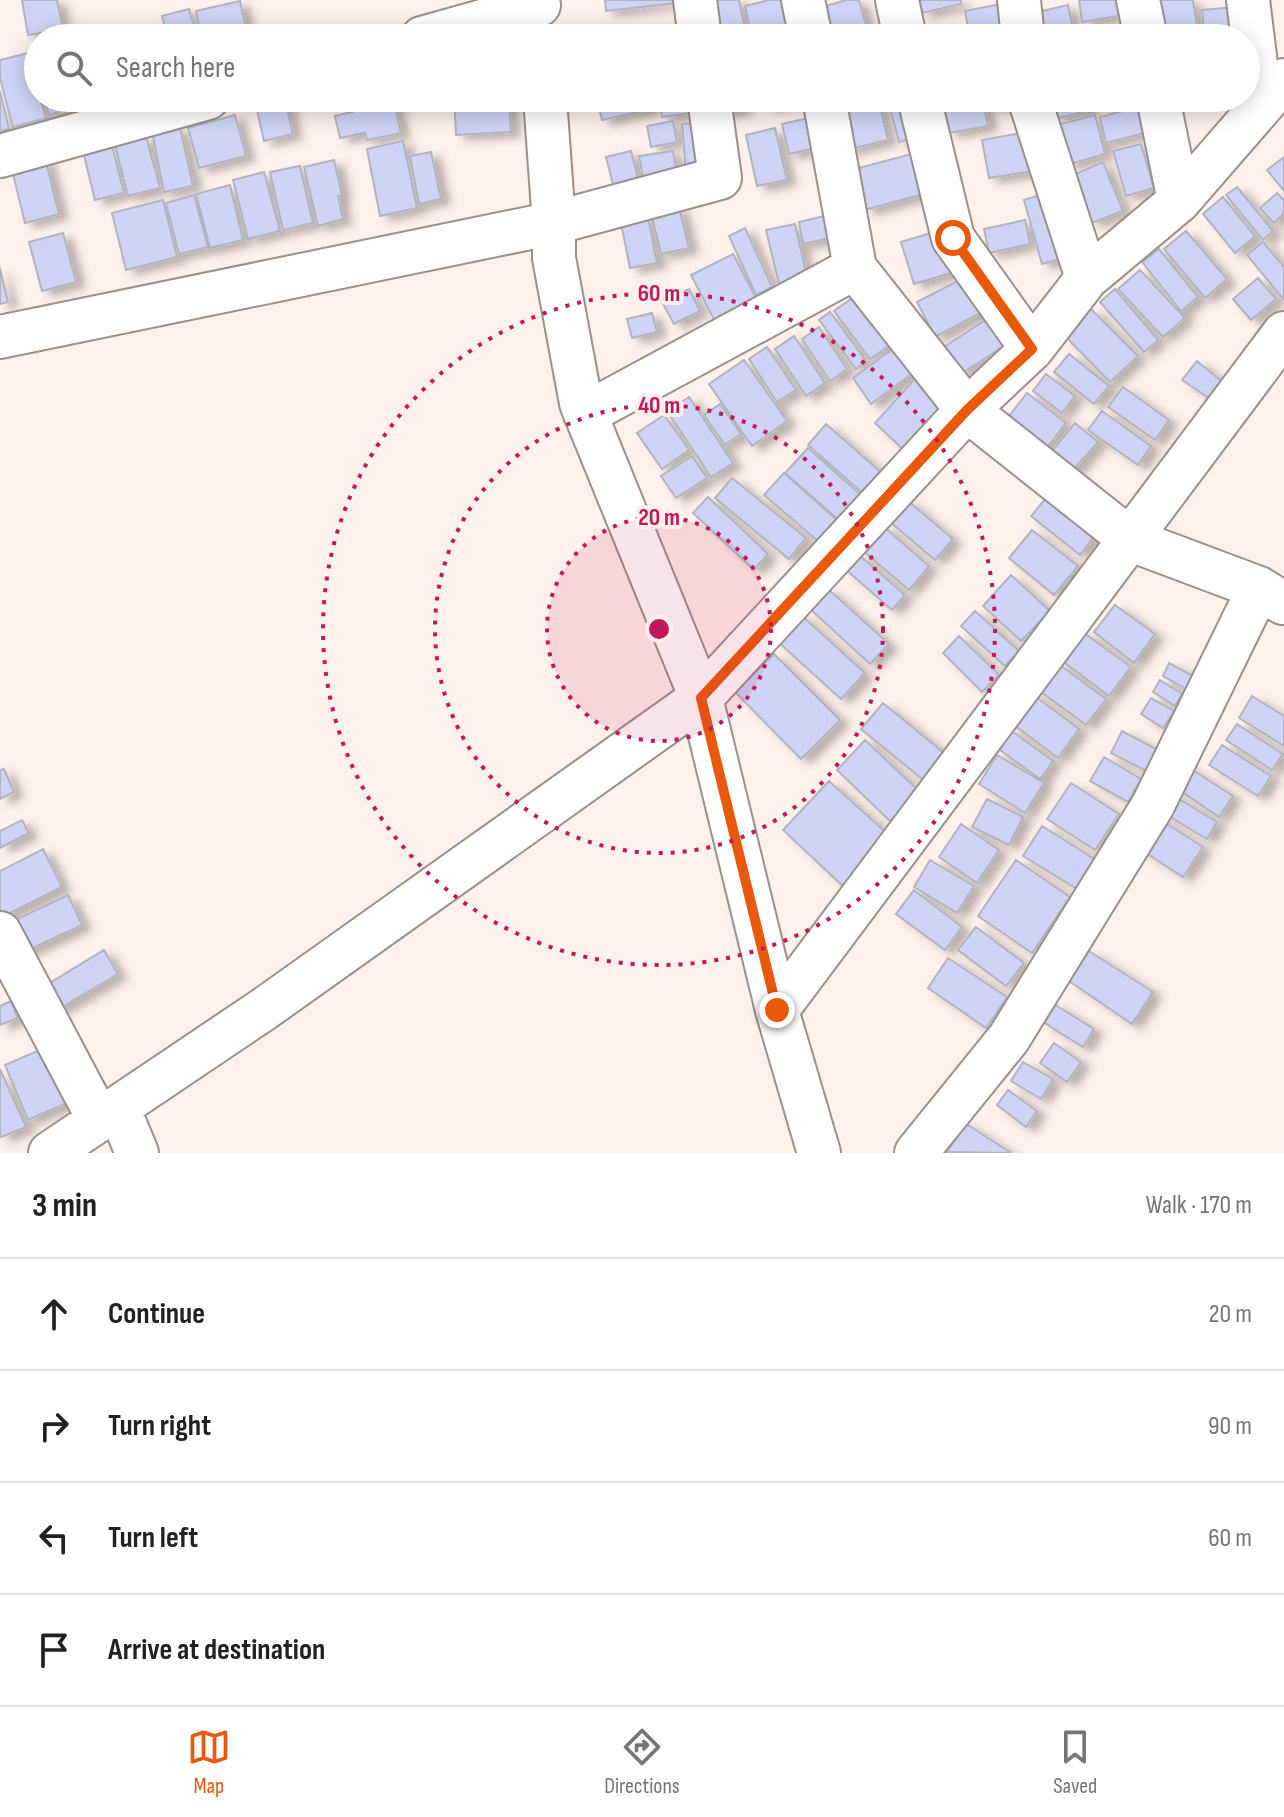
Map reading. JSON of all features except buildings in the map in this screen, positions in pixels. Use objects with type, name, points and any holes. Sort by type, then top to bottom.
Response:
[{"type":"street","points":[[695,0],[698,24]]},
{"type":"street","points":[[803,0],[808,24]]},
{"type":"street","points":[[897,0],[902,24]]},
{"type":"street","points":[[1019,0],[1022,24]]},
{"type":"street","points":[[1138,0],[1143,24]]},
{"type":"street","points":[[1248,0],[1255,24]]},
{"type":"street","points":[[491,24],[540,14]]},
{"type":"street","points":[[1260,44],[1273,92]]},
{"type":"street","points":[[0,156],[158,112]]},
{"type":"street","points":[[546,112],[554,258],[585,414],[701,698],[777,1010],[819,1153]]},
{"type":"street","points":[[0,337],[554,223],[720,178],[711,112]]},
{"type":"street","points":[[827,112],[855,268],[967,410],[1131,540],[1272,596],[1153,805],[1009,1038],[916,1153]]},
{"type":"street","points":[[922,112],[953,238],[1032,349]]},
{"type":"street","points":[[1034,112],[1087,278]]},
{"type":"street","points":[[1161,112],[1179,201]]},
{"type":"street","points":[[50,1153],[264,1009],[701,698],[967,410],[1032,349],[1087,278],[1179,201],[1256,112]]},
{"type":"street","points":[[585,414],[855,268]]},
{"type":"street","points":[[777,1010],[1284,333]]},
{"type":"street","points":[[0,933],[109,1114],[137,1153]]},
{"type":"route","points":[[777,1010],[701,698],[967,410],[1032,349],[953,238]]}]
